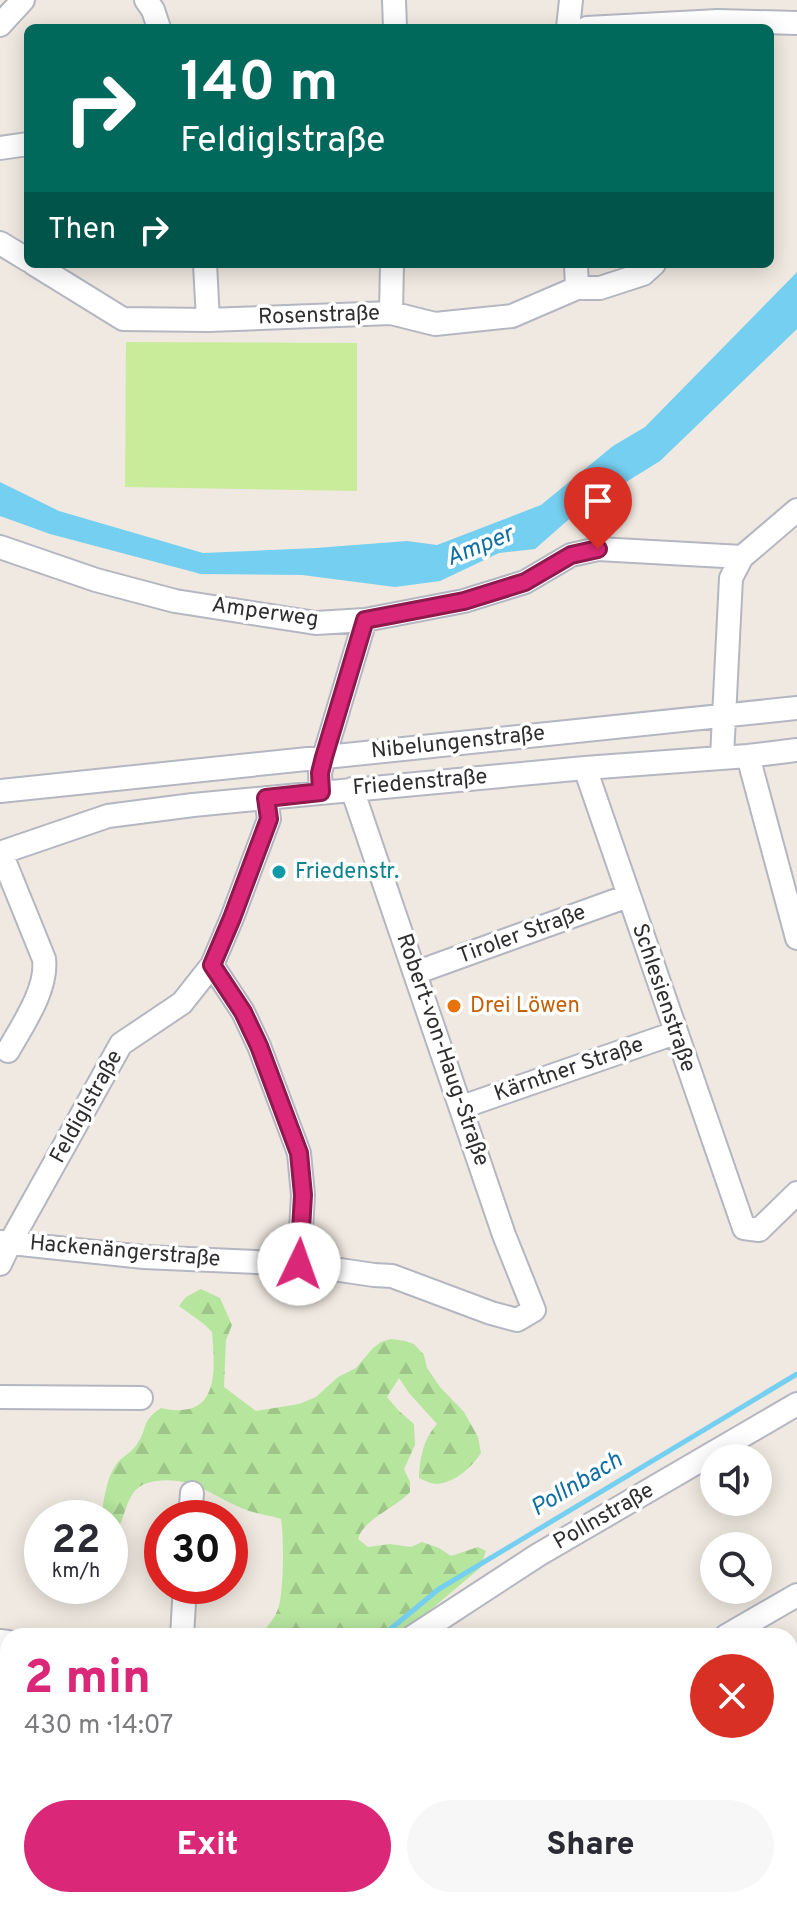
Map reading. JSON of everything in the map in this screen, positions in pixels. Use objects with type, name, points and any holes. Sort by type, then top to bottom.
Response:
[{"type":"street","points":[[0,25],[23,0]]},
{"type":"street","points":[[146,0],[158,24]]},
{"type":"street","points":[[394,0],[395,24]]},
{"type":"street","points":[[568,24],[571,0]]},
{"type":"street","points":[[662,24],[718,21],[797,23]]},
{"type":"street","points":[[0,148],[24,145]]},
{"type":"street","points":[[0,243],[24,258]]},
{"type":"street","name":"Rosenstraße","points":[[40,268],[123,319],[208,320],[391,313],[435,324],[512,316],[577,288],[600,288],[643,274],[650,268]]},
{"type":"street","points":[[205,268],[208,320]]},
{"type":"street","points":[[391,313],[392,268]]},
{"type":"street","points":[[576,268],[577,288]]},
{"type":"street","points":[[722,757],[731,578],[742,557],[797,510]]},
{"type":"street","name":"Amperweg","points":[[0,547],[96,580],[175,601],[316,623],[365,620],[464,601],[525,582],[571,555],[598,549],[742,557]]},
{"type":"street","points":[[321,792],[320,773],[324,757],[365,620]]},
{"type":"street","name":"Nibelungenstraße","points":[[0,791],[797,708]]},
{"type":"street","name":"Friedenstraße","points":[[8,1051],[29,1013],[46,970],[1,853],[108,816],[193,805],[797,750]]},
{"type":"street","points":[[748,756],[797,938]]},
{"type":"street","name":"Schlesienstraße","points":[[585,768],[744,1228],[759,1230],[797,1193]]},
{"type":"street","name":"Robert-von-Haug-Straße","points":[[352,789],[530,1313]]},
{"type":"street","name":"Feldiglstraße","points":[[3,1249],[121,1044],[182,1003],[212,965],[269,819],[266,798]]},
{"type":"street","name":"Tiroler Straße","points":[[415,973],[628,896]]},
{"type":"street","points":[[212,965],[254,1034],[299,1153],[303,1195],[299,1264]]},
{"type":"street","name":"Kärntner Straße","points":[[462,1107],[675,1033]]},
{"type":"street","name":"Hackenängerstraße","points":[[3,1249],[299,1264],[392,1276],[517,1320],[530,1313]]},
{"type":"street","points":[[0,1397],[141,1398]]},
{"type":"street","name":"Pollnstraße","points":[[426,1628],[538,1555],[796,1406]]},
{"type":"street","points":[[191,1500],[192,1493]]},
{"type":"street","points":[[740,1628],[797,1595]]},
{"type":"street","points":[[182,1628],[184,1604]]},
{"type":"green space","points":[[126,342],[357,343],[357,491],[125,487]]},
{"type":"green space","points":[[201,1289],[220,1298],[232,1325],[226,1340],[224,1387],[256,1411],[299,1404],[316,1397],[338,1377],[356,1368],[381,1342],[391,1339],[414,1344],[424,1355],[427,1368],[440,1387],[464,1412],[478,1437],[481,1453],[463,1473],[451,1480],[438,1484],[419,1478],[425,1443],[437,1424],[399,1378],[387,1397],[414,1424],[415,1445],[404,1469],[410,1482],[410,1492],[366,1525],[358,1539],[368,1547],[390,1544],[411,1547],[422,1542],[451,1556],[478,1547],[486,1551],[480,1568],[405,1628],[266,1628],[280,1601],[283,1565],[281,1519],[248,1510],[248,1500],[225,1500],[192,1484],[169,1480],[144,1484],[134,1492],[128,1503],[128,1500],[104,1500],[114,1468],[135,1447],[154,1413],[161,1408],[178,1410],[194,1407],[209,1392],[214,1368],[212,1332],[179,1306],[186,1297]]},
{"type":"water","name":"Amper","points":[[797,272],[797,329],[660,461],[576,513],[535,549],[499,553],[440,581],[395,587],[302,575],[201,574],[50,534],[0,516],[0,482],[59,511],[203,553],[407,541],[437,545],[541,505],[613,446],[645,427]]},
{"type":"waterway","name":"Pollnbach","points":[[392,1628],[439,1589],[797,1374]]},
{"type":"place","name":"Friedenstr.","points":[[279,872]]},
{"type":"place","name":"Drei Löwen","points":[[454,1006]]},
{"type":"route","points":[[299,1264],[303,1195],[299,1153],[259,1046],[243,1012],[212,965],[269,819],[266,798],[321,792],[320,773],[324,757],[365,620],[464,601],[525,582],[571,555],[598,549]]}]
